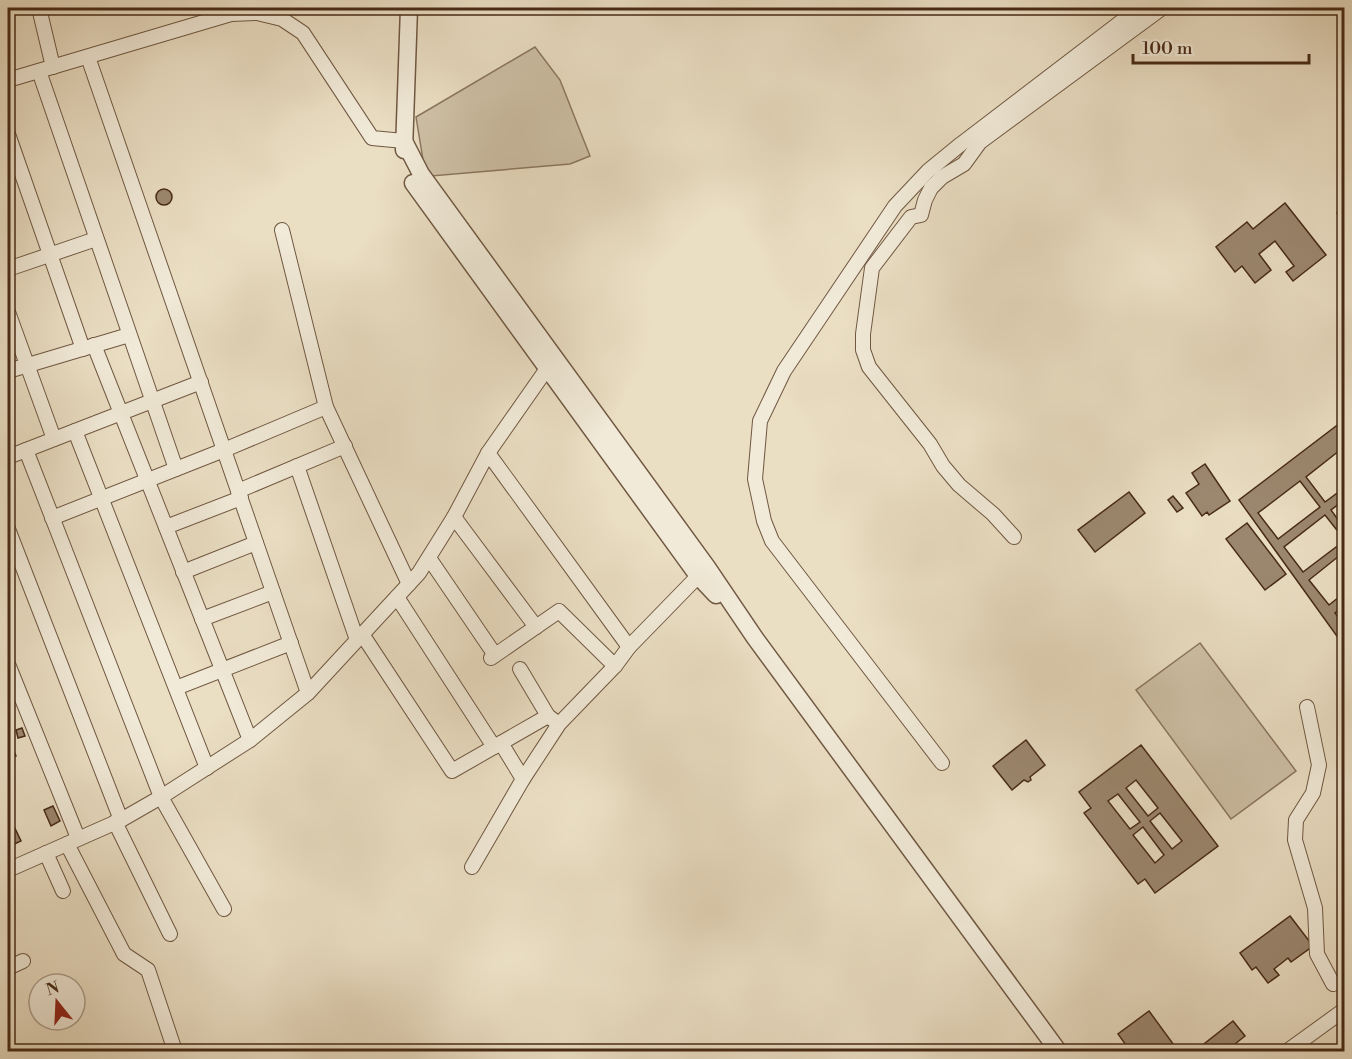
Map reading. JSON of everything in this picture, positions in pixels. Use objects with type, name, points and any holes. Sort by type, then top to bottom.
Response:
[{"type":"street","points":[[39,8],[53,67]]},
{"type":"street","points":[[409,8],[404,141],[421,174],[551,363],[702,572],[755,638],[1059,1052]]},
{"type":"street","points":[[942,763],[772,541],[764,521],[755,479],[760,421],[784,371],[895,206],[928,171],[961,144],[1139,8]]},
{"type":"street","points":[[1014,537],[993,514],[958,484],[870,367],[863,350],[863,334],[873,268],[911,217],[921,215],[931,188],[942,177],[964,164],[980,142],[1162,8]]},
{"type":"street","points":[[8,80],[231,14],[257,13],[282,19],[303,33],[372,138],[404,141]]},
{"type":"street","points":[[88,57],[308,693]]},
{"type":"street","points":[[39,71],[176,469]]},
{"type":"street","points":[[8,134],[50,255],[89,347],[121,413],[250,740]]},
{"type":"street","points":[[282,230],[326,407],[409,584]]},
{"type":"street","points":[[8,269],[96,238]]},
{"type":"street","points":[[8,312],[54,439]]},
{"type":"street","points":[[8,371],[129,334]]},
{"type":"street","points":[[8,870],[118,821],[161,797],[250,740],[308,693],[419,573],[454,517],[488,453],[551,363]]},
{"type":"street","points":[[8,457],[201,382]]},
{"type":"street","points":[[52,518],[326,407]]},
{"type":"street","points":[[75,431],[207,768]]},
{"type":"street","points":[[166,527],[345,446]]},
{"type":"street","points":[[26,450],[161,797],[224,909]]},
{"type":"street","points":[[488,453],[629,647]]},
{"type":"street","points":[[297,466],[360,637],[452,771],[497,745],[554,720],[615,666],[629,647],[702,572]]},
{"type":"street","points":[[454,517],[536,627]]},
{"type":"street","points":[[8,529],[118,821],[170,934]]},
{"type":"street","points":[[183,572],[256,543]]},
{"type":"street","points":[[429,558],[493,657],[559,611],[615,666]]},
{"type":"street","points":[[202,620],[273,592]]},
{"type":"street","points":[[397,597],[497,745],[523,779]]},
{"type":"street","points":[[176,688],[291,643]]},
{"type":"street","points":[[8,664],[72,841],[124,954],[148,970],[175,1051]]},
{"type":"street","points":[[520,669],[554,720]]},
{"type":"street","points":[[1307,707],[1319,765],[1313,793],[1296,820],[1295,840],[1315,908],[1317,954],[1333,984]]},
{"type":"street","points":[[472,867],[554,720]]},
{"type":"street","points":[[46,853],[63,891]]},
{"type":"street","points":[[8,968],[23,961]]},
{"type":"street","points":[[1286,1052],[1344,1010]]},
{"type":"shaded area","points":[[535,47],[560,80],[590,156],[570,164],[431,176],[424,166],[416,117]]},
{"type":"shaded area","points":[[1200,643],[1296,771],[1231,819],[1136,690]]},
{"type":"building","points":[[161,189],[167,189],[172,197],[170,203],[161,205],[156,200],[156,194]]},
{"type":"building","points":[[1285,203],[1326,255],[1293,281],[1286,272],[1294,266],[1275,241],[1259,254],[1271,270],[1255,283],[1242,266],[1235,272],[1216,247],[1247,222],[1253,229]]},
{"type":"building","points":[[1344,208],[1344,224],[1337,213]]},
{"type":"building","points":[[1344,420],[1344,447],[1306,477],[1325,502],[1344,488],[1344,500],[1331,510],[1344,528],[1344,539],[1325,515],[1284,547],[1303,572],[1344,541],[1344,552],[1309,580],[1329,605],[1344,593],[1344,606],[1335,613],[1344,625],[1344,646],[1239,500]],"holes":[[[1300,481],[1320,507],[1278,539],[1258,513]]]},
{"type":"building","points":[[1205,464],[1230,501],[1209,515],[1207,512],[1202,516],[1186,493],[1199,484],[1192,473]]},
{"type":"building","points":[[1129,492],[1145,513],[1095,552],[1078,530]]},
{"type":"building","points":[[1173,496],[1183,508],[1177,512],[1168,500]]},
{"type":"building","points":[[1247,523],[1286,574],[1265,590],[1226,539]]},
{"type":"building","points":[[22,728],[25,736],[18,738],[16,730]]},
{"type":"building","points":[[8,737],[16,756],[8,760]]},
{"type":"building","points":[[1026,740],[1045,765],[1030,777],[1031,780],[1028,782],[1024,780],[1012,790],[993,766]]},
{"type":"building","points":[[1141,745],[1218,846],[1155,893],[1145,879],[1138,884],[1084,813],[1091,808],[1079,792]],"holes":[[[1136,780],[1158,808],[1148,816],[1126,788]],[[1118,794],[1140,822],[1130,829],[1108,801]],[[1160,813],[1182,841],[1172,849],[1150,821]],[[1143,827],[1164,855],[1155,863],[1133,835]]]},
{"type":"building","points":[[53,806],[60,821],[51,826],[44,810]]},
{"type":"building","points":[[8,817],[21,841],[8,847]]},
{"type":"building","points":[[1290,916],[1313,946],[1291,962],[1288,958],[1274,969],[1279,975],[1268,983],[1256,967],[1252,970],[1240,953]]},
{"type":"building","points":[[1149,1011],[1179,1052],[1131,1052],[1118,1034]]},
{"type":"building","points":[[1233,1021],[1245,1036],[1225,1052],[1210,1052],[1204,1044]]}]
